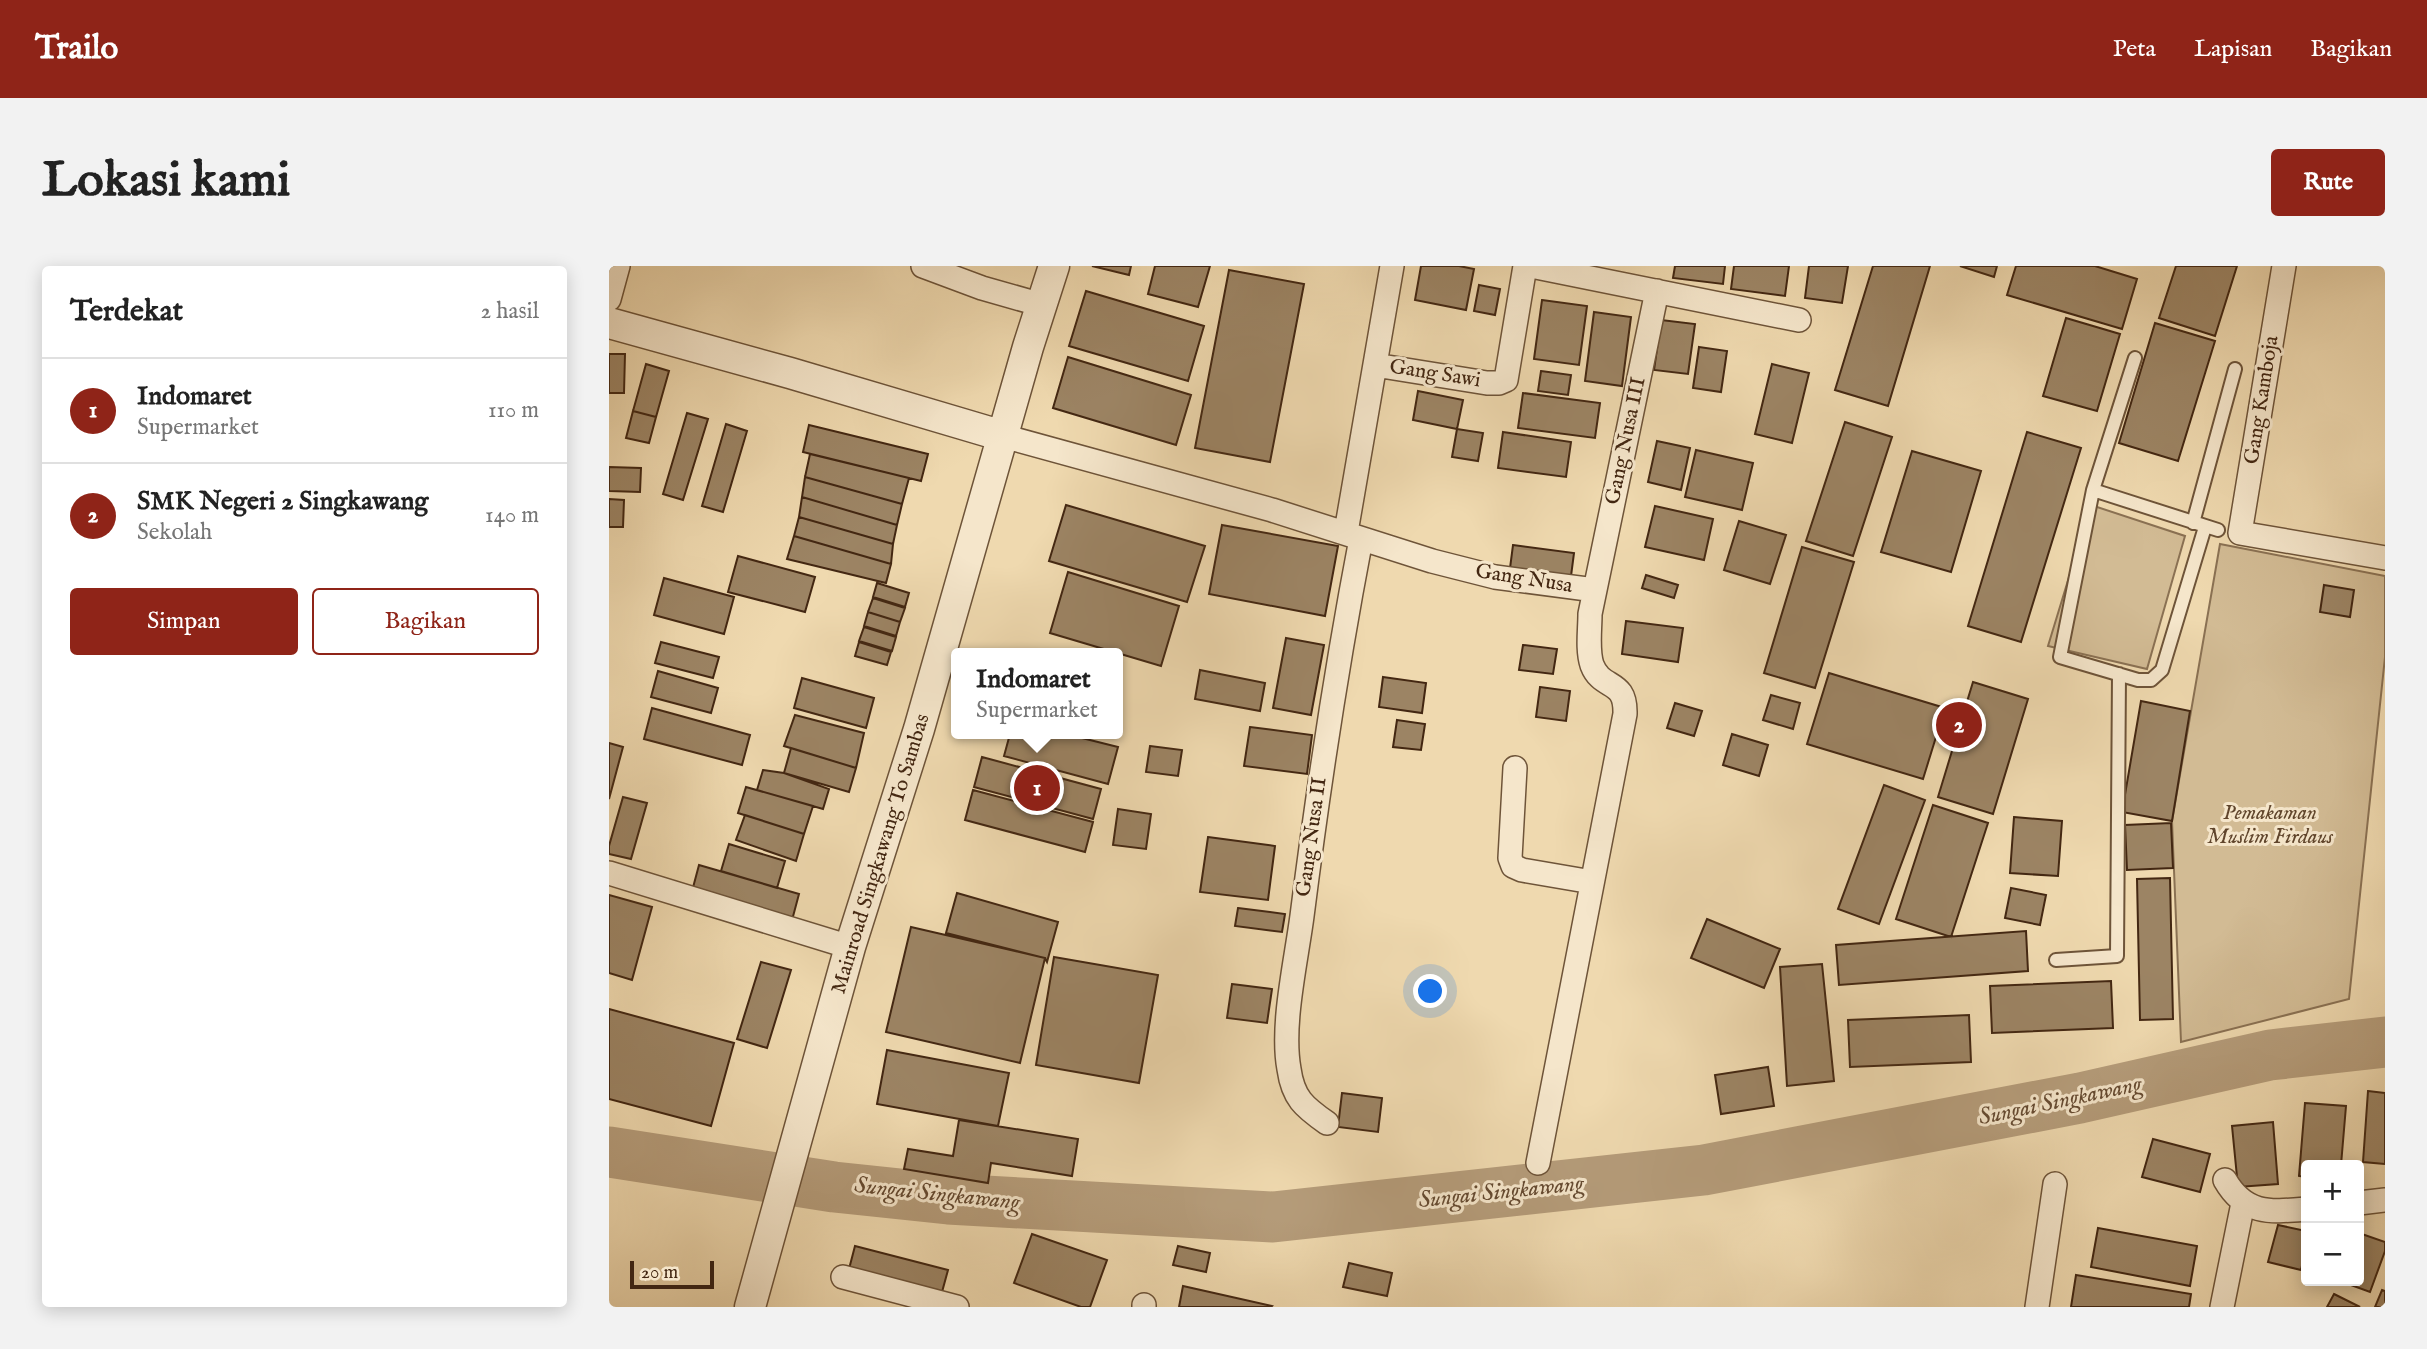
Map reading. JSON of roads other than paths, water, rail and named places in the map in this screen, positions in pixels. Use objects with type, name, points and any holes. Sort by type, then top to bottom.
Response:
[{"type":"street","points":[[609,299],[618,266]]},
{"type":"street","points":[[923,266],[982,288],[1042,305]]},
{"type":"street","name":"Mainroad Singkawang To Sambas","points":[[750,1307],[850,947],[919,729],[1028,347],[1054,266]]},
{"type":"street","name":"Gang Nusa II","points":[[1327,1123],[1303,1107],[1294,1090],[1288,1068],[1287,1027],[1318,791],[1342,638],[1375,365],[1392,266]]},
{"type":"street","name":"Gang Sawi","points":[[1375,365],[1487,383],[1506,380],[1525,266]]},
{"type":"street","points":[[1531,266],[1799,320]]},
{"type":"street","name":"Gang Kamboja","points":[[2218,529],[2284,266]]},
{"type":"street","name":"Gang Nusa III","points":[[1595,590],[1657,291]]},
{"type":"street","points":[[609,323],[1003,436]]},
{"type":"street","name":"Gang Nusa","points":[[1003,436],[1495,577],[1595,590],[1589,636],[1593,666],[1601,679],[1621,692],[1625,701],[1625,714],[1538,1163]]},
{"type":"street","points":[[2218,529],[2385,558]]},
{"type":"street","points":[[1515,768],[1510,858],[1513,866],[1592,883]]},
{"type":"street","points":[[609,873],[850,947]]},
{"type":"street","points":[[2225,1180],[2231,1191],[2256,1209],[2301,1209]]},
{"type":"street","points":[[2037,1307],[2055,1184]]},
{"type":"street","points":[[2364,1202],[2385,1200]]},
{"type":"street","points":[[2223,1307],[2243,1202]]},
{"type":"street","points":[[843,1277],[957,1307]]},
{"type":"lane","points":[[2135,358],[2093,490],[2060,657],[2138,680],[2151,680],[2162,670],[2218,529],[2235,369]]},
{"type":"lane","points":[[2093,490],[2218,529]]},
{"type":"lane","points":[[2056,960],[2117,956],[2119,674]]},
{"type":"waterway","name":"Sungai Singkawang","points":[[609,1152],[834,1187],[948,1199],[1273,1217],[1704,1170],[2080,1098],[2270,1055],[2385,1042]]},
{"type":"place","name":"SMK Negeri 2 Singkawang","points":[[1959,725]]},
{"type":"place","name":"Indomaret","points":[[1037,788]]},
{"type":"park label","name":"Pemakaman Muslim Firdaus","points":[[2270,825]]}]
